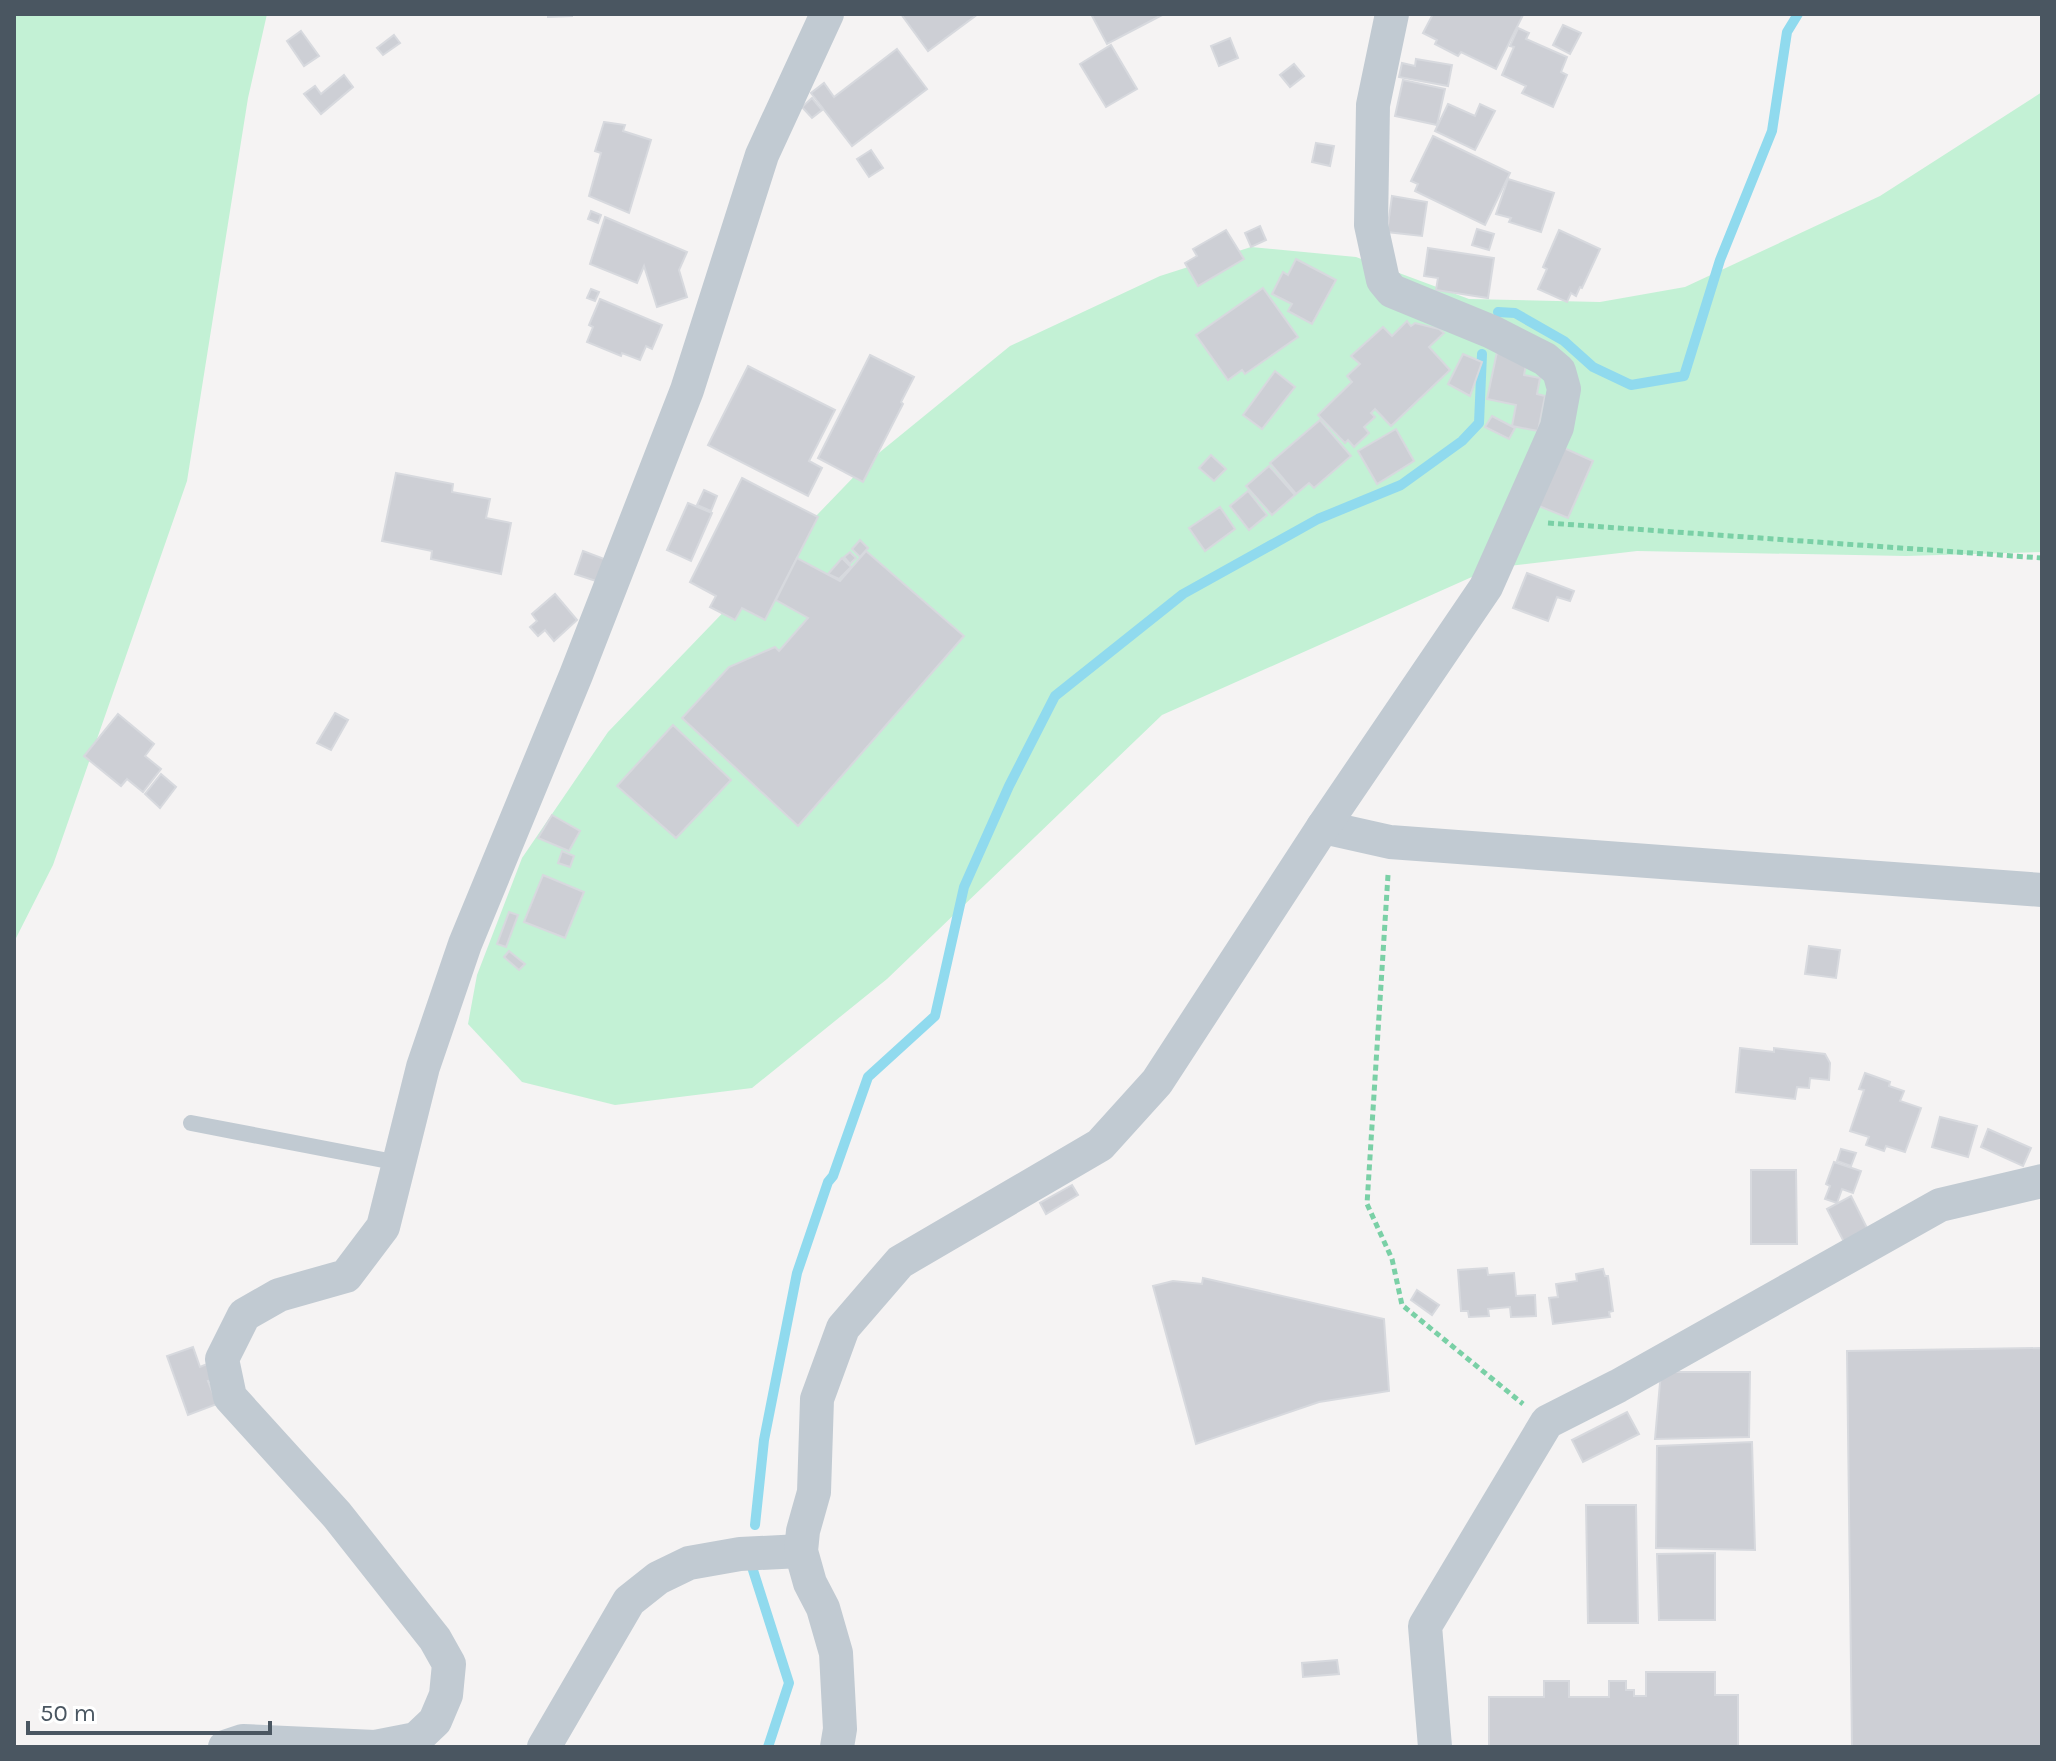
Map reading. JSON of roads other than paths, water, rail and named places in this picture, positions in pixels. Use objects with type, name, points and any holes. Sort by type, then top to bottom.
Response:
[{"type":"street","points":[[225,1747],[243,1741],[375,1747],[416,1739],[435,1721],[446,1695],[449,1664],[435,1639],[337,1515],[230,1397],[222,1359],[244,1315],[279,1295],[346,1276],[383,1227],[423,1067],[465,944],[576,675],[687,390],[762,155],[827,14]]},
{"type":"street","points":[[837,1747],[840,1729],[836,1653],[801,1551],[814,1492],[817,1399],[843,1328],[900,1262],[1100,1145],[1157,1082],[1323,827],[1486,587],[1557,427],[1564,389],[1559,371],[1545,359],[1492,332],[1392,291],[1383,280],[1371,225],[1373,105],[1392,14]]},
{"type":"street","points":[[1323,827],[1390,842],[2042,890]]},
{"type":"street","points":[[1435,1747],[1425,1626],[1547,1422],[1618,1386],[1940,1205],[2042,1181]]},
{"type":"street","points":[[544,1747],[629,1601],[658,1578],[689,1563],[740,1554],[801,1551]]},
{"type":"lane","points":[[191,1123],[399,1163]]},
{"type":"waterway","points":[[1498,312],[1515,313],[1564,341],[1593,367],[1631,385],[1684,376],[1720,260],[1772,131],[1787,32],[1798,14]]},
{"type":"waterway","points":[[755,1525],[764,1440],[797,1273],[828,1182],[833,1176],[868,1077],[935,1016],[964,887],[1009,786],[1055,696],[1183,594],[1318,519],[1401,485],[1462,441],[1479,423],[1482,354]]},
{"type":"waterway","points":[[752,1567],[789,1683],[768,1747]]}]
